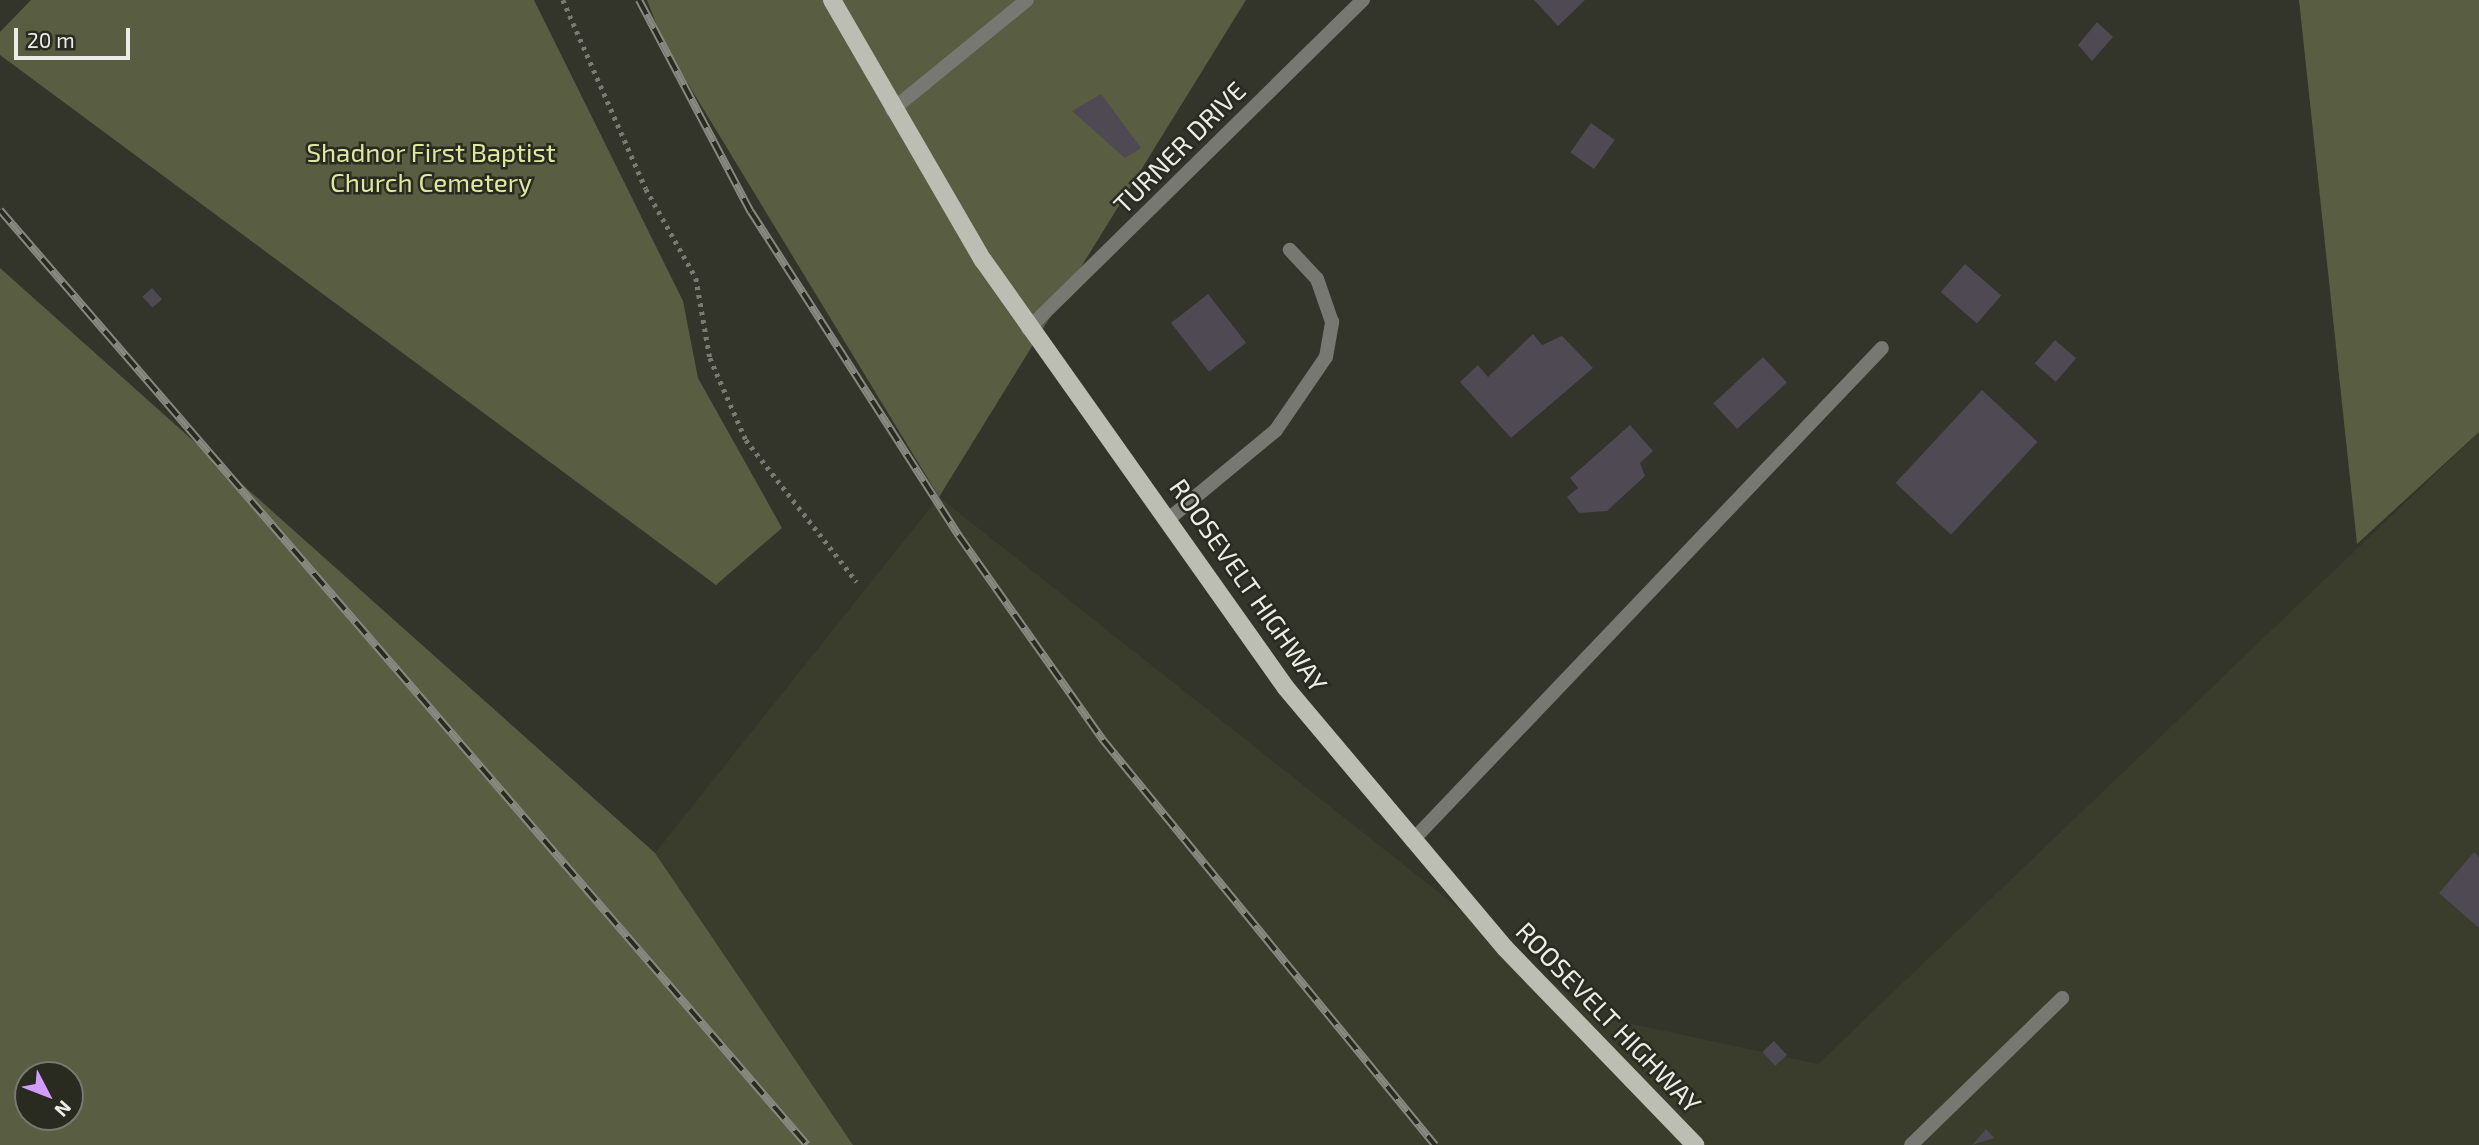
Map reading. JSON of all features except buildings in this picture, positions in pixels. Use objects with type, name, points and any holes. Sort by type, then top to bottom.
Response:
[{"type":"main road","name":"ROOSEVELT HIGHWAY","points":[[832,0],[892,110],[1028,329],[1171,517],[1286,688],[1412,841],[1695,1145]]},
{"type":"street","points":[[892,110],[1027,0]]},
{"type":"street","name":"TURNER DRIVE","points":[[1028,329],[1363,0]]},
{"type":"street","points":[[1171,517],[1276,430],[1326,357],[1332,322],[1317,279],[1290,250]]},
{"type":"street","points":[[1412,841],[1882,348]]},
{"type":"street","points":[[1911,1145],[2062,998]]},
{"type":"path","points":[[563,0],[646,189],[696,278],[710,358],[746,440],[858,582]]},
{"type":"shaded area","points":[[2479,432],[2479,1145],[853,1145],[655,853],[939,497],[1595,1016],[1818,1064]]},
{"type":"green space","name":"Shadnor First Baptist Church Cemetery","points":[[31,0],[534,0],[683,301],[698,378],[782,528],[716,585],[0,55],[0,32]]},
{"type":"green space","points":[[647,0],[1246,0],[939,497],[665,46]]},
{"type":"green space","points":[[2299,0],[2479,0],[2479,432],[2357,544]]},
{"type":"green space","points":[[0,268],[655,853],[853,1145],[0,1145]]},
{"type":"railway","points":[[639,0],[751,212],[959,536],[1103,740],[1435,1145]]},
{"type":"railway","points":[[0,210],[807,1145]]}]
